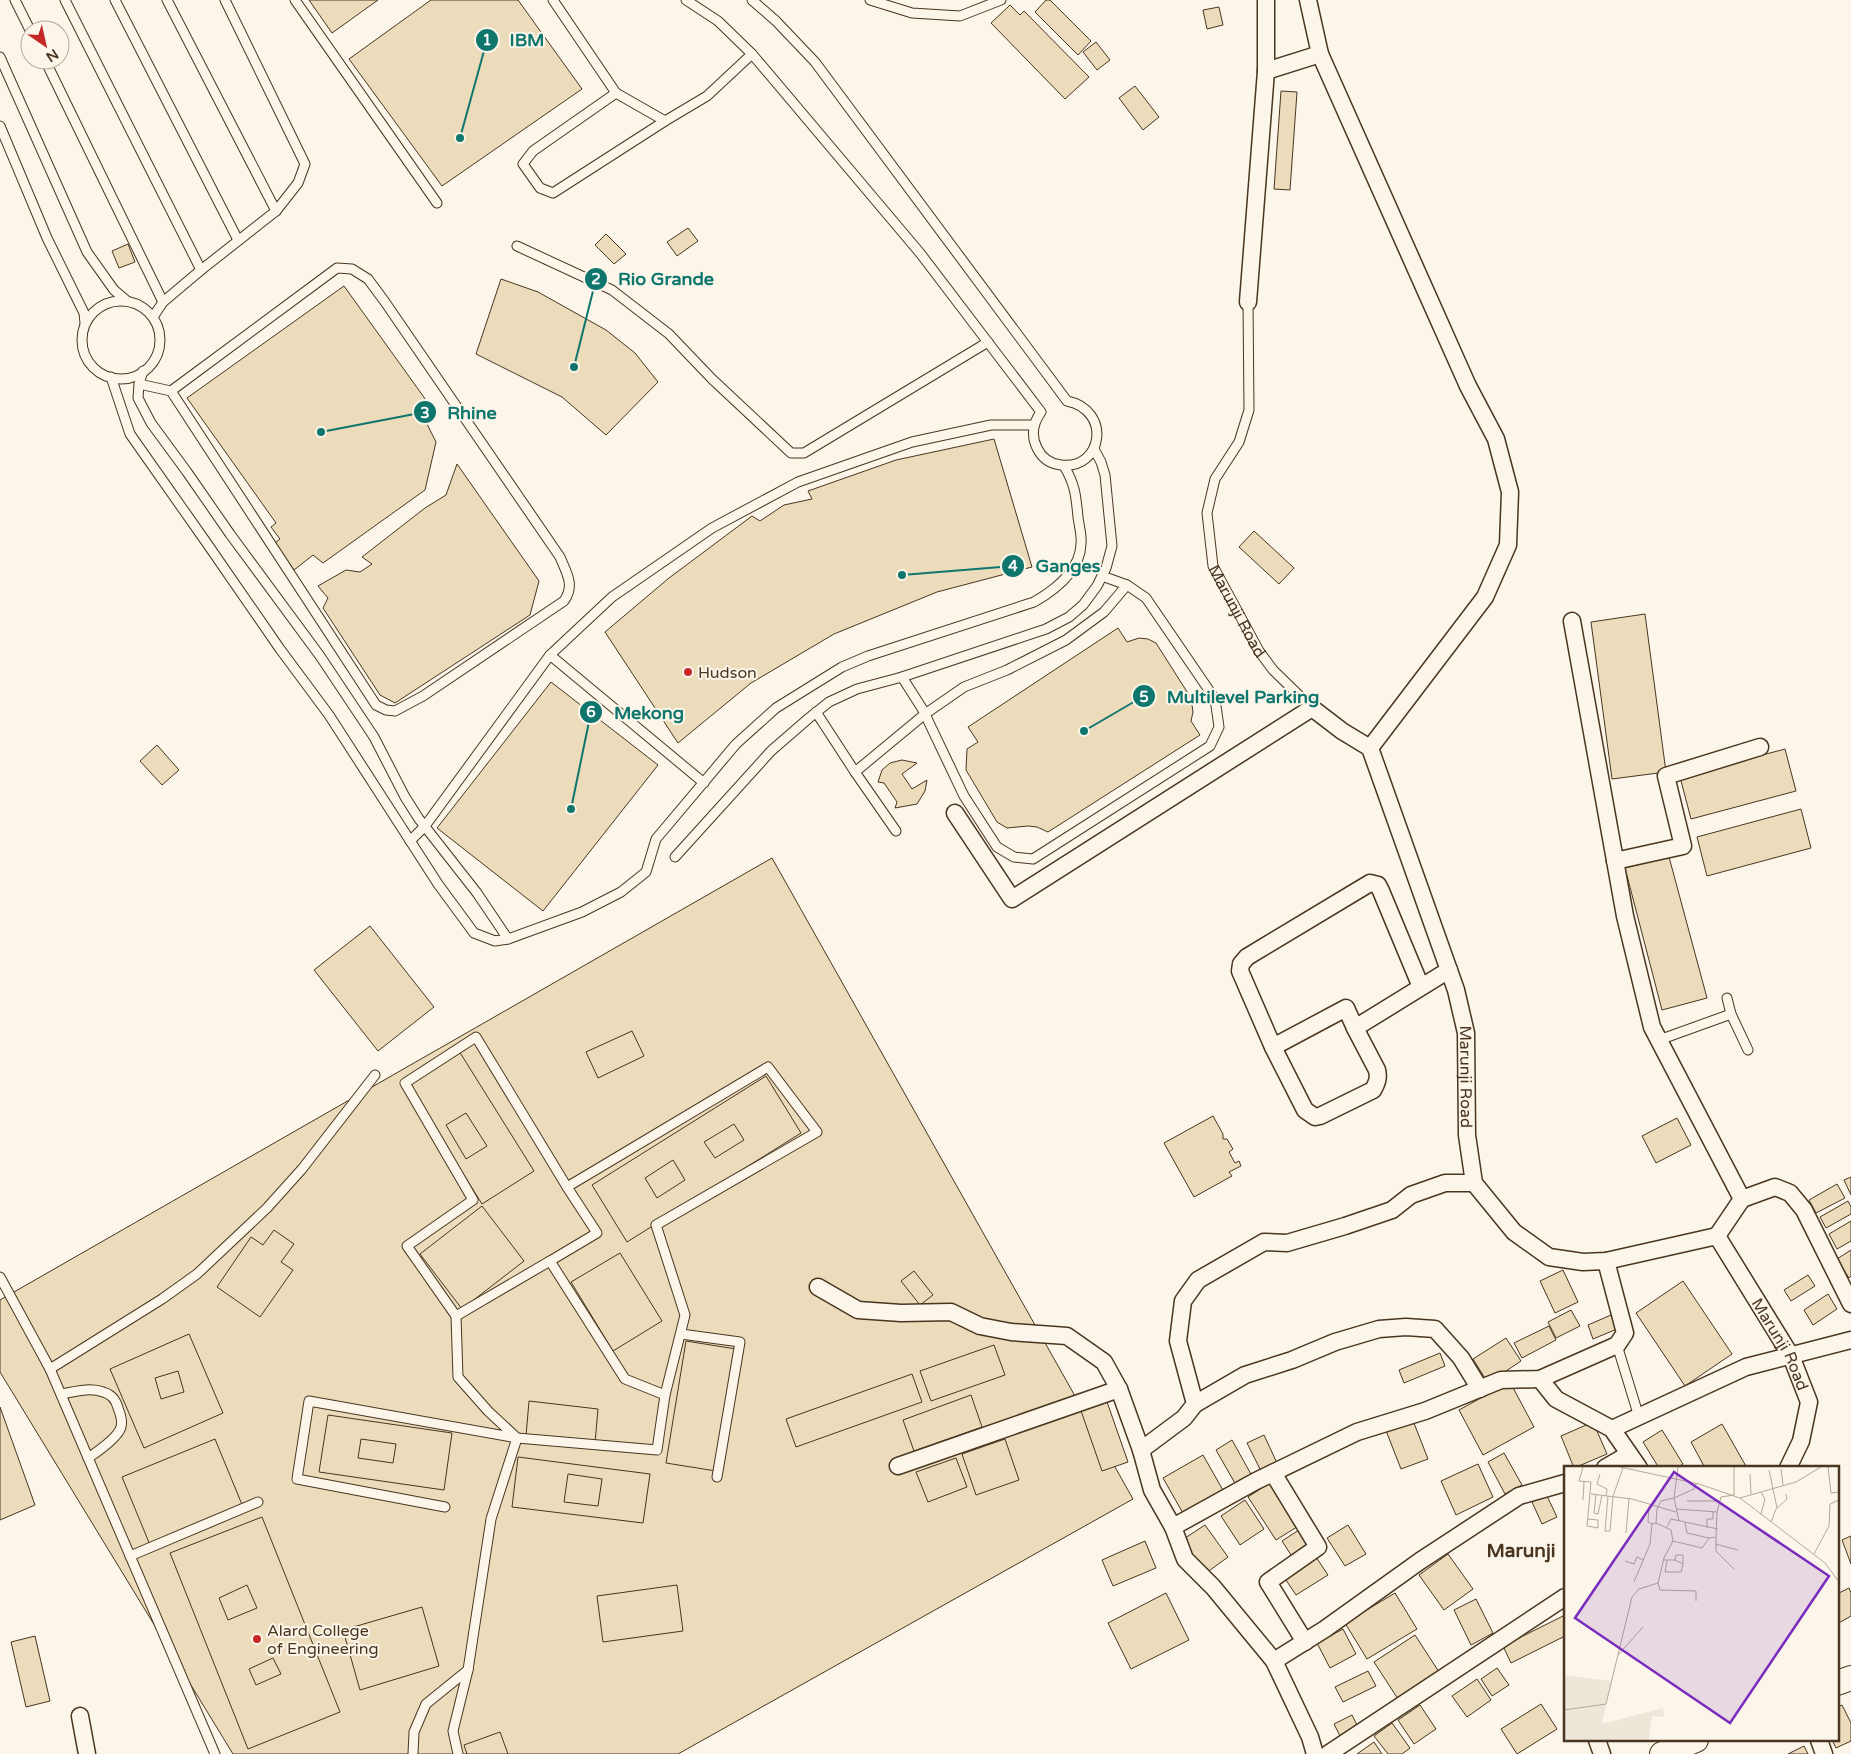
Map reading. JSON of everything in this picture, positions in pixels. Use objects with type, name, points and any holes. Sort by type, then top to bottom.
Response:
[{"type":"street","points":[[1248,302],[1266,70],[1266,0]]},
{"type":"street","points":[[1308,0],[1320,54],[1468,386],[1496,439],[1510,492],[1508,545],[1485,597],[1370,748]]},
{"type":"street","points":[[1266,70],[1320,54]]},
{"type":"street","points":[[1572,621],[1625,916],[1652,1027],[1742,1199]]},
{"type":"street","points":[[955,813],[1012,899],[1312,708]]},
{"type":"street","name":"Marunji Road","points":[[1312,708],[1342,731],[1370,748],[1456,990],[1466,1033],[1467,1135],[1474,1183]]},
{"type":"street","points":[[1615,861],[1683,846],[1666,776],[1760,747]]},
{"type":"street","points":[[1273,1047],[1346,1008],[1377,1070],[1377,1083],[1373,1090],[1320,1116],[1314,1117],[1305,1110],[1273,1047],[1240,971],[1241,964],[1247,957],[1370,883],[1378,885],[1381,891],[1421,987]]},
{"type":"street","points":[[1356,1028],[1449,970]]},
{"type":"street","points":[[1195,1404],[1178,1341],[1183,1301],[1198,1280],[1264,1242],[1287,1244],[1345,1226],[1392,1210],[1411,1195],[1445,1183],[1474,1183],[1514,1232],[1549,1257],[1583,1262],[1606,1261],[1718,1236],[1742,1199],[1775,1187],[1790,1194],[1804,1210],[1851,1304]]},
{"type":"street","name":"Marunji Road","points":[[1718,1236],[1791,1356],[1809,1402],[1801,1441],[1789,1466]]},
{"type":"street","points":[[1173,1527],[1273,1473],[1357,1432],[1425,1411],[1501,1380],[1540,1379],[1617,1346],[1625,1334],[1606,1261]]},
{"type":"street","points":[[818,1287],[858,1310],[901,1313],[951,1312],[980,1326],[1011,1332],[1067,1336],[1104,1362],[1119,1389],[1141,1450],[1152,1490],[1173,1527],[1185,1559],[1213,1587],[1274,1661],[1310,1737],[1315,1754]]},
{"type":"street","points":[[1141,1450],[1184,1418],[1195,1404],[1245,1375],[1292,1360],[1335,1342],[1379,1329],[1406,1327],[1435,1329],[1461,1358],[1480,1389]]},
{"type":"street","points":[[1612,1429],[1746,1367],[1851,1340]]},
{"type":"street","points":[[1540,1379],[1556,1399],[1612,1429],[1638,1466]]},
{"type":"street","points":[[898,1466],[1119,1389]]},
{"type":"street","points":[[1608,1466],[1629,1454]]},
{"type":"street","points":[[1273,1473],[1318,1547],[1268,1582],[1305,1642]]},
{"type":"street","points":[[1274,1661],[1305,1642],[1420,1561],[1519,1496],[1564,1483]]},
{"type":"street","points":[[1328,1754],[1564,1598]]},
{"type":"street","points":[[1838,1683],[1851,1678]]},
{"type":"street","points":[[80,1716],[87,1754]]},
{"type":"street","points":[[1598,1742],[1602,1754]]},
{"type":"street","points":[[1662,1754],[1691,1742]]},
{"type":"street","points":[[1820,1742],[1824,1754]]},
{"type":"lane","points":[[15,0],[25,20]]},
{"type":"lane","points":[[65,0],[201,270]]},
{"type":"lane","points":[[115,0],[238,240]]},
{"type":"lane","points":[[167,0],[276,211]]},
{"type":"lane","points":[[153,318],[162,302],[276,211],[298,183],[305,164],[225,0]]},
{"type":"lane","points":[[295,0],[438,203]]},
{"type":"lane","points":[[553,0],[616,93],[665,121]]},
{"type":"lane","points":[[686,0],[718,21],[752,54],[920,252],[1041,412],[1034,425],[1034,439],[1039,452],[1050,462],[1064,466],[1084,460],[1094,449],[1098,435],[1092,415],[1081,405],[1067,401],[821,70],[782,28],[752,0]]},
{"type":"lane","points":[[870,0],[912,13],[960,16],[1001,0]]},
{"type":"lane","points":[[616,93],[533,151],[523,164],[540,188],[553,193],[707,96],[752,54]]},
{"type":"lane","points":[[0,57],[87,252],[114,290],[127,301]]},
{"type":"lane","points":[[50,70],[162,302]]},
{"type":"lane","points":[[0,126],[47,238],[84,313],[86,323]]},
{"type":"lane","points":[[517,246],[612,290],[669,334],[712,379],[790,453],[804,453],[988,342]]},
{"type":"lane","points":[[139,384],[171,391],[376,704],[386,710],[396,711],[423,696],[564,601],[569,593],[570,581],[560,557],[368,279],[352,269],[337,268],[171,391]]},
{"type":"lane","points":[[115,301],[127,301],[137,304],[153,318],[158,328],[160,340],[158,352],[152,363],[143,371],[128,378],[111,377],[100,373],[85,356],[82,334],[92,312],[102,305],[115,301]]},
{"type":"lane","name":"Marunji Road","points":[[1248,302],[1249,410],[1239,442],[1215,478],[1207,513],[1213,566],[1259,652],[1273,670],[1312,708]]},
{"type":"lane","points":[[143,371],[139,384],[138,398],[151,424],[320,656],[374,737],[404,797],[477,893],[508,939]]},
{"type":"lane","points":[[111,377],[130,434],[280,649],[329,715],[438,884],[474,933],[495,941],[508,939],[582,912],[621,892],[646,872],[656,839],[736,744],[776,708],[842,667],[868,656],[1034,602],[1052,592],[1072,570],[1081,545],[1075,488],[1064,466]]},
{"type":"lane","points":[[410,841],[425,826],[550,655],[612,597],[712,528],[798,482],[912,442],[991,425],[1034,425]]},
{"type":"lane","points":[[675,857],[771,751],[829,702],[857,690],[1046,629],[1069,617],[1082,605],[1102,576],[1112,546],[1105,475],[1094,449]]},
{"type":"lane","points":[[902,677],[925,714],[964,796],[997,847],[1014,857],[1034,859],[1210,746],[1219,727],[1215,700],[1146,598],[1127,585],[1102,576]]},
{"type":"lane","points":[[855,772],[925,714],[964,687],[1007,670],[1066,640],[1104,612],[1127,585]]},
{"type":"lane","points":[[550,655],[704,783]]},
{"type":"lane","points":[[816,712],[896,831]]},
{"type":"lane","points":[[1727,998],[1748,1050]]},
{"type":"lane","points":[[1659,1040],[1732,1014]]},
{"type":"lane","points":[[456,1316],[597,1233],[476,1037],[405,1083],[473,1200],[407,1246],[456,1316],[458,1377],[488,1411],[517,1438]]},
{"type":"lane","points":[[445,1506],[297,1479],[309,1401],[517,1438],[657,1450],[666,1395],[685,1315],[656,1225],[817,1132],[768,1067],[567,1187]]},
{"type":"lane","points":[[50,1369],[162,1299],[203,1268],[266,1208],[302,1169],[375,1075]]},
{"type":"lane","points":[[550,1261],[625,1379],[666,1395]]},
{"type":"lane","points":[[0,1278],[50,1369],[215,1754]]},
{"type":"lane","points":[[681,1334],[740,1342],[718,1477]]},
{"type":"lane","points":[[1617,1346],[1639,1417]]},
{"type":"lane","points":[[61,1394],[90,1390],[101,1391],[110,1395],[117,1404],[122,1426],[113,1438],[88,1458]]},
{"type":"lane","points":[[458,1754],[453,1731],[468,1670],[491,1518],[517,1438]]},
{"type":"lane","points":[[130,1556],[258,1502]]},
{"type":"lane","points":[[413,1754],[414,1732],[426,1704],[468,1670]]},
{"type":"building","points":[[309,0],[378,0],[332,33]]},
{"type":"building","points":[[431,0],[518,0],[582,89],[442,186],[349,59]]},
{"type":"building","points":[[1046,0],[1050,0],[1091,41],[1078,55],[1035,12]]},
{"type":"building","points":[[1010,5],[1020,15],[1024,11],[1089,77],[1065,99],[991,23]]},
{"type":"building","points":[[1219,7],[1223,25],[1207,29],[1203,10]]},
{"type":"building","points":[[1096,42],[1110,60],[1097,70],[1083,52]]},
{"type":"building","points":[[1135,86],[1159,117],[1143,130],[1119,98]]},
{"type":"building","points":[[1281,91],[1297,92],[1290,190],[1274,189]]},
{"type":"building","points":[[688,228],[698,241],[677,256],[667,242]]},
{"type":"building","points":[[606,234],[626,254],[614,264],[595,245]]},
{"type":"building","points":[[128,244],[135,262],[119,268],[112,251]]},
{"type":"building","points":[[501,279],[538,292],[606,330],[635,353],[658,382],[606,435],[562,397],[476,354]]},
{"type":"building","points":[[344,286],[436,414],[426,422],[436,442],[425,490],[323,563],[313,555],[294,570],[275,543],[280,539],[271,527],[276,523],[187,398]]},
{"type":"building","points":[[994,439],[1032,567],[937,592],[834,634],[751,683],[678,743],[605,632],[669,578],[752,516],[760,521],[784,505],[812,499],[808,491],[896,460]]},
{"type":"building","points":[[457,464],[539,581],[530,615],[395,703],[380,695],[323,608],[328,598],[318,586],[346,570],[360,572],[372,564],[362,557],[425,508],[446,495]]},
{"type":"building","points":[[1254,531],[1294,568],[1279,584],[1239,547]]},
{"type":"building","points":[[1645,614],[1666,772],[1612,779],[1591,622]]},
{"type":"building","points":[[1118,628],[1127,642],[1139,638],[1148,639],[1156,643],[1191,698],[1193,712],[1191,721],[1200,735],[1048,832],[1037,827],[1028,826],[1007,828],[997,822],[966,770],[967,749],[978,742],[968,727]]},
{"type":"building","points":[[551,682],[658,765],[543,911],[437,828]]},
{"type":"building","points":[[157,745],[179,770],[162,785],[140,761]]},
{"type":"building","points":[[1785,749],[1796,791],[1691,819],[1680,777]]},
{"type":"building","points":[[902,760],[917,763],[902,774],[912,789],[927,780],[925,791],[917,804],[895,808],[897,802],[884,783],[878,782],[882,770],[890,763]]},
{"type":"building","points":[[1801,809],[1811,848],[1707,876],[1697,837]]},
{"type":"building","points":[[1669,857],[1707,998],[1662,1010],[1625,868]]},
{"type":"building","points":[[772,858],[1133,1499],[678,1754],[233,1754],[0,1372],[0,1300]]},
{"type":"building","points":[[370,926],[434,1007],[378,1051],[314,970]]},
{"type":"building","points":[[632,1031],[644,1056],[598,1078],[586,1052]]},
{"type":"building","points":[[459,1051],[534,1171],[482,1204],[407,1084]],"holes":[[[466,1113],[487,1146],[466,1159],[446,1125]]]},
{"type":"building","points":[[766,1076],[801,1133],[627,1242],[592,1185]],"holes":[[[734,1124],[744,1140],[715,1158],[704,1142]],[[673,1160],[685,1180],[657,1198],[645,1178]]]},
{"type":"building","points":[[1213,1116],[1223,1134],[1223,1139],[1227,1139],[1233,1149],[1229,1152],[1235,1163],[1239,1161],[1241,1166],[1229,1172],[1232,1176],[1194,1197],[1164,1143]]},
{"type":"building","points":[[1677,1118],[1691,1145],[1656,1163],[1642,1136]]},
{"type":"building","points":[[1851,1177],[1851,1195],[1844,1180]]},
{"type":"building","points":[[1837,1184],[1845,1198],[1816,1213],[1809,1200]]},
{"type":"building","points":[[1848,1201],[1851,1207],[1851,1214],[1826,1228],[1820,1217]]},
{"type":"building","points":[[482,1206],[524,1261],[462,1309],[420,1254]]},
{"type":"building","points":[[1851,1221],[1851,1241],[1837,1249],[1829,1234]]},
{"type":"building","points":[[274,1230],[294,1244],[281,1262],[293,1270],[260,1317],[217,1287],[251,1237],[263,1245]]},
{"type":"building","points":[[1851,1250],[1851,1276],[1849,1278],[1837,1259]]},
{"type":"building","points":[[620,1253],[662,1321],[613,1351],[571,1282]]},
{"type":"building","points":[[1563,1270],[1578,1302],[1555,1313],[1540,1281]]},
{"type":"building","points":[[914,1271],[933,1295],[920,1305],[901,1281]]},
{"type":"building","points":[[1808,1275],[1815,1286],[1791,1301],[1784,1290]]},
{"type":"building","points":[[1683,1281],[1732,1354],[1685,1386],[1636,1313]]},
{"type":"building","points":[[1828,1294],[1837,1309],[1813,1325],[1804,1310]]},
{"type":"building","points":[[1571,1310],[1580,1326],[1556,1338],[1548,1322]]},
{"type":"building","points":[[1611,1315],[1617,1329],[1593,1339],[1588,1325]]},
{"type":"building","points":[[1549,1326],[1556,1340],[1522,1358],[1514,1343]]},
{"type":"building","points":[[189,1334],[223,1413],[144,1448],[110,1369]],"holes":[[[178,1371],[184,1392],[161,1399],[155,1378]]]},
{"type":"building","points":[[1506,1338],[1521,1361],[1488,1383],[1473,1359]]},
{"type":"building","points":[[686,1341],[736,1349],[716,1471],[666,1463]]},
{"type":"building","points":[[994,1345],[1005,1375],[931,1401],[920,1371]]},
{"type":"building","points":[[1440,1353],[1445,1366],[1404,1383],[1399,1370]]},
{"type":"building","points":[[912,1374],[922,1402],[796,1447],[786,1419]]},
{"type":"building","points":[[1510,1382],[1534,1427],[1483,1455],[1459,1410]]},
{"type":"building","points":[[971,1395],[982,1427],[914,1451],[903,1420]]},
{"type":"building","points":[[1106,1399],[1128,1462],[1102,1471],[1080,1408]]},
{"type":"building","points":[[529,1401],[598,1409],[595,1443],[526,1436]]},
{"type":"building","points":[[0,1407],[35,1505],[0,1520]]},
{"type":"building","points":[[328,1415],[452,1433],[444,1490],[319,1472]],"holes":[[[361,1439],[396,1444],[393,1463],[358,1458]]]},
{"type":"building","points":[[1412,1418],[1428,1459],[1401,1469],[1385,1428]]},
{"type":"building","points":[[1593,1422],[1607,1454],[1579,1466],[1573,1466],[1561,1436]]},
{"type":"building","points":[[1722,1424],[1746,1466],[1704,1466],[1691,1442]]},
{"type":"building","points":[[1662,1430],[1683,1464],[1680,1466],[1658,1466],[1643,1442]]},
{"type":"building","points":[[1264,1435],[1277,1463],[1261,1471],[1247,1443]]},
{"type":"building","points":[[215,1439],[243,1507],[150,1545],[122,1477]]},
{"type":"building","points":[[1005,1439],[1019,1480],[976,1495],[962,1454]]},
{"type":"building","points":[[1232,1440],[1252,1476],[1236,1485],[1216,1450]]},
{"type":"building","points":[[1504,1453],[1522,1485],[1505,1494],[1488,1462]]},
{"type":"building","points":[[1203,1455],[1224,1492],[1184,1515],[1163,1478]]},
{"type":"building","points":[[518,1457],[650,1474],[643,1523],[512,1507]],"holes":[[[568,1474],[602,1479],[598,1506],[564,1502]]]},
{"type":"building","points":[[956,1458],[967,1487],[928,1502],[916,1472]]},
{"type":"building","points":[[1478,1464],[1493,1497],[1456,1515],[1441,1481]]},
{"type":"building","points":[[1271,1482],[1300,1525],[1276,1540],[1248,1497]]},
{"type":"building","points":[[1546,1494],[1557,1517],[1542,1524],[1532,1502]]},
{"type":"building","points":[[1245,1500],[1264,1529],[1240,1545],[1221,1516]]},
{"type":"building","name":"Alard College of Engineering","points":[[262,1517],[340,1712],[248,1749],[170,1553]],"holes":[[[247,1585],[257,1608],[228,1620],[219,1598]],[[273,1658],[281,1674],[256,1685],[249,1669]]]},
{"type":"building","points":[[1205,1525],[1228,1557],[1206,1573],[1182,1540]]},
{"type":"building","points":[[1348,1525],[1366,1554],[1345,1566],[1327,1538]]},
{"type":"building","points":[[1302,1528],[1313,1545],[1293,1558],[1282,1541]]},
{"type":"building","points":[[1851,1536],[1851,1564],[1842,1540]]},
{"type":"building","points":[[1145,1541],[1156,1568],[1113,1586],[1102,1560]]},
{"type":"building","points":[[1314,1554],[1328,1575],[1296,1595],[1282,1574]]},
{"type":"building","points":[[1448,1554],[1473,1589],[1444,1610],[1419,1575]]},
{"type":"building","points":[[677,1585],[683,1631],[603,1642],[597,1596]]},
{"type":"building","points":[[1849,1588],[1851,1593],[1851,1616],[1838,1623],[1838,1594]]},
{"type":"building","points":[[1166,1593],[1189,1640],[1131,1669],[1108,1623]]},
{"type":"building","points":[[1395,1593],[1417,1629],[1367,1659],[1345,1623]]},
{"type":"building","points":[[1476,1599],[1493,1633],[1471,1645],[1454,1610]]},
{"type":"building","points":[[422,1607],[439,1666],[360,1690],[343,1630]]},
{"type":"building","points":[[1564,1616],[1564,1636],[1511,1663],[1503,1646]]},
{"type":"building","points":[[1343,1629],[1356,1654],[1330,1668],[1317,1643]]},
{"type":"building","points":[[1415,1635],[1439,1672],[1398,1699],[1374,1662]]},
{"type":"building","points":[[35,1636],[50,1701],[26,1707],[11,1642]]},
{"type":"building","points":[[1497,1668],[1509,1685],[1492,1696],[1481,1679]]},
{"type":"building","points":[[1368,1671],[1376,1686],[1343,1702],[1335,1687]]},
{"type":"building","points":[[1477,1679],[1491,1700],[1467,1717],[1452,1696]]},
{"type":"building","points":[[1541,1704],[1557,1729],[1517,1754],[1501,1729]]},
{"type":"building","points":[[1420,1705],[1436,1729],[1414,1744],[1398,1720]]},
{"type":"building","points":[[1842,1705],[1851,1723],[1851,1741],[1836,1748],[1833,1742],[1838,1742],[1838,1707]]},
{"type":"building","points":[[1352,1715],[1360,1731],[1342,1740],[1334,1724]]},
{"type":"building","points":[[1392,1723],[1410,1748],[1402,1754],[1388,1754],[1374,1736]]},
{"type":"building","points":[[500,1732],[508,1754],[467,1754],[464,1745]]},
{"type":"building","points":[[1374,1742],[1382,1754],[1357,1754]]},
{"type":"building","points":[[1804,1746],[1808,1754],[1788,1754]]},
{"type":"place","name":"IBM","points":[[460,138]]},
{"type":"place","name":"Rio Grande","points":[[574,367]]},
{"type":"place","name":"Rhine","points":[[321,432]]},
{"type":"place","name":"Ganges","points":[[902,575]]},
{"type":"place","name":"Hudson","points":[[688,672]]},
{"type":"place","name":"Multilevel Parking","points":[[1084,731]]},
{"type":"place","name":"Mekong","points":[[571,809]]},
{"type":"place","name":"Alard College of Engineering","points":[[257,1639]]},
{"type":"district","name":"Marunji","points":[[1521,1550]]}]
